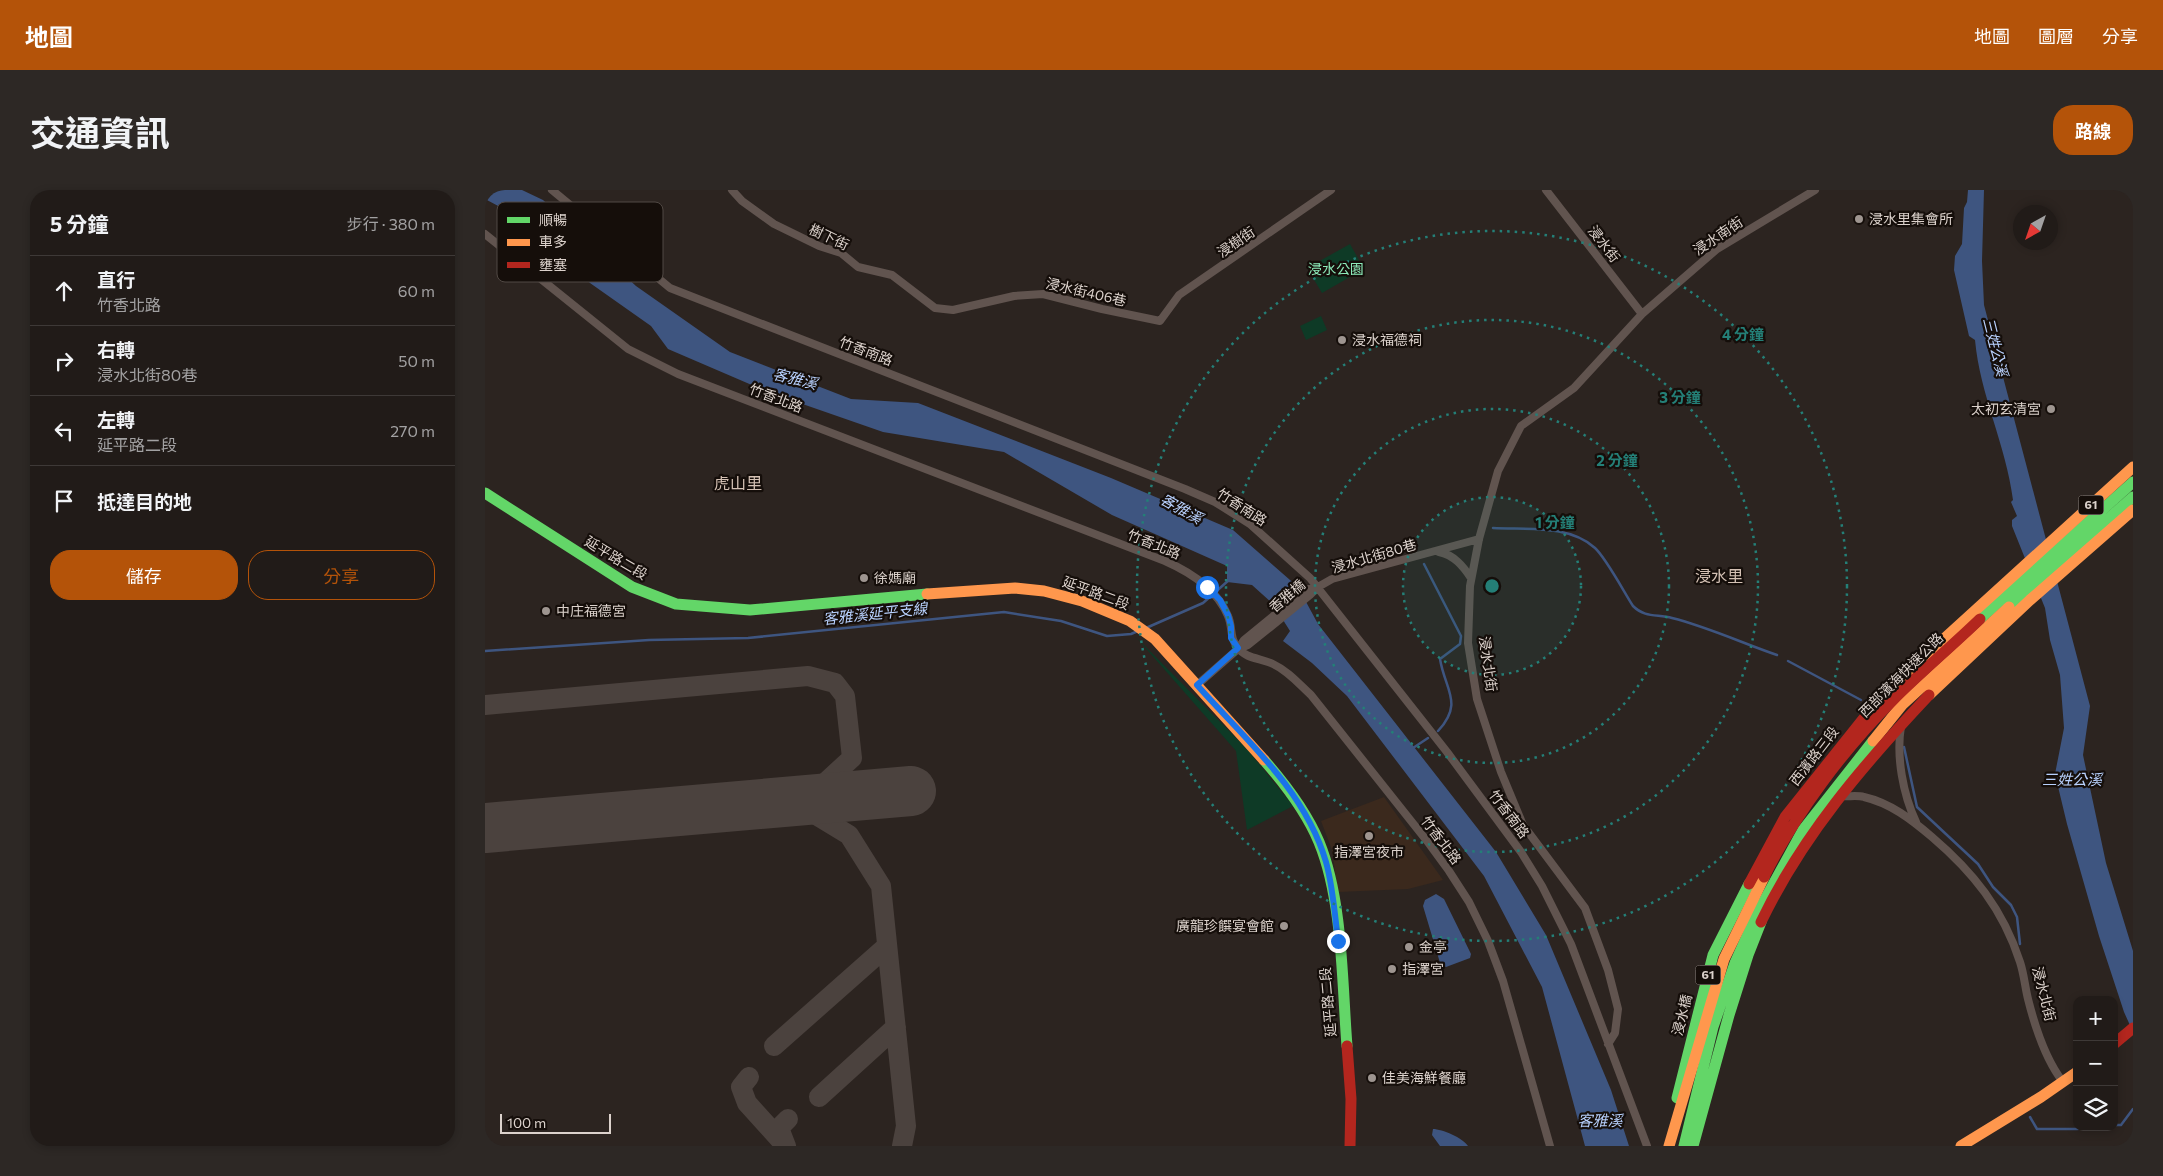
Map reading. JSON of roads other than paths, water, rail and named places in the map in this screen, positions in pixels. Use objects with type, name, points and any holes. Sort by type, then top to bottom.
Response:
[{"type":"main road","name":"西濱路三段","points":[[1799,826],[1864,718],[1913,667],[2133,467]]},
{"type":"main road","name":"61","points":[[1684,1146],[1713,1027],[1735,963],[1799,826],[1841,796],[1865,764],[1977,648],[2021,608],[2054,566],[2133,482]]},
{"type":"main road","name":"延平路二段","points":[[485,493],[632,587],[676,604],[750,610],[1015,588],[1045,591],[1083,601],[1130,621],[1155,639],[1285,783],[1303,810],[1326,863],[1337,929],[1343,995],[1351,1094],[1352,1123],[1350,1146]]},
{"type":"main road","name":"61","points":[[2054,566],[2133,498]]},
{"type":"main road","name":"61","points":[[2054,566],[2133,510]]},
{"type":"main road","name":"西部濱海快速公路","points":[[1799,826],[1848,771],[1902,705],[2023,587],[2054,566]]},
{"type":"main road","name":"61","points":[[1693,1146],[1716,1059],[1745,965],[1799,826]]},
{"type":"main road","name":"浸水橋","points":[[1664,1146],[1713,955],[1736,907],[1799,826]]},
{"type":"main road","name":"浸水橋","points":[[1669,1146],[1724,959],[1769,868],[1799,826]]},
{"type":"main road","points":[[2118,1041],[2133,1028]]},
{"type":"main road","points":[[1961,1146],[2073,1075]]},
{"type":"street","name":"竹香南路","points":[[552,190],[566,202]]},
{"type":"street","name":"樹下街","points":[[732,190],[757,213],[774,224],[819,246],[841,253],[858,267],[892,276],[935,308],[953,310],[1005,298]]},
{"type":"street","name":"浸樹街","points":[[1160,321],[1179,296],[1331,190]]},
{"type":"street","name":"浸水街","points":[[1546,190],[1642,314]]},
{"type":"street","name":"浸水南街","points":[[1642,314],[1717,249],[1815,190]]},
{"type":"street","name":"竹香北路","points":[[485,234],[497,244]]},
{"type":"street","name":"竹香北路","points":[[545,282],[631,351],[678,374],[1165,561],[1181,568],[1207,587],[1220,600],[1228,615],[1231,626],[1231,638],[1238,648],[1245,654],[1274,664],[1290,675],[1311,695],[1449,870],[1469,902],[1488,940],[1503,981],[1550,1146]]},
{"type":"street","name":"竹香南路","points":[[663,282],[670,288],[1215,502],[1251,524],[1318,587],[1447,752],[1521,852],[1542,886],[1571,944],[1647,1146]]},
{"type":"street","name":"浸水街406巷","points":[[1005,298],[1043,294],[1102,310],[1160,321]]},
{"type":"street","name":"浸水北街","points":[[1608,1044],[1615,1033],[1618,1009],[1608,970],[1585,908],[1523,825],[1501,772],[1477,699],[1468,643],[1471,578],[1479,539],[1498,471],[1521,426],[1574,388],[1642,314]]},
{"type":"street","name":"浸水北街80巷","points":[[1318,587],[1332,579],[1479,539]]},
{"type":"street","name":"浸水北街80巷","points":[[1437,551],[1447,553],[1456,560],[1471,578]]},
{"type":"street","name":"香雅橋","points":[[1238,648],[1307,592],[1318,587]]},
{"type":"street","points":[[1197,685],[1238,648]]},
{"type":"street","name":"浸水北街","points":[[1901,726],[1898,746],[1910,808],[1917,824]]},
{"type":"street","name":"浸水北街","points":[[1841,796],[1863,797],[1894,808],[1917,824],[1961,862],[1977,881],[2009,932],[2021,963],[2037,1031],[2063,1082]]},
{"type":"water","name":"客雅溪","points":[[485,190],[522,190],[545,202],[497,202],[497,205],[485,199]]},
{"type":"water","name":"三姓公溪","points":[[1968,190],[1984,190],[1982,261],[1984,305],[2090,706],[2083,755],[2106,863],[2133,951],[2133,1032],[2124,1012],[2099,936],[2067,824],[2055,774],[2064,728],[2060,675],[2050,640],[2045,608],[2012,526],[2012,520],[2017,516],[2011,502],[2013,500],[2010,480],[1982,380],[1975,340],[1969,336],[1954,270],[1955,256],[1962,244],[1964,208],[1967,202]]},
{"type":"water","name":"客雅溪","points":[[632,282],[730,352],[851,399],[918,403],[1111,478],[1233,530],[1298,587],[1318,624],[1496,852],[1546,935],[1611,1090],[1629,1146],[1585,1146],[1542,987],[1484,876],[1347,696],[1312,663],[1283,641],[1290,631],[1273,604],[1252,585],[1227,582],[1227,566],[1112,515],[1004,452],[883,432],[768,392],[668,349],[651,326],[590,283]]},
{"type":"water","points":[[1436,894],[1444,899],[1471,954],[1470,958],[1446,967],[1441,966],[1423,906],[1425,900]]},
{"type":"water","points":[[1433,1129],[1452,1134],[1468,1146],[1440,1146],[1432,1135]]},
{"type":"waterway","points":[[1493,528],[1546,530],[1573,535],[1595,548],[1633,606],[1638,610],[1647,614],[1672,618],[1699,626],[1777,655]]},
{"type":"waterway","points":[[1424,564],[1461,636],[1460,644],[1440,659],[1451,696],[1451,704],[1446,721],[1438,731]]},
{"type":"waterway","name":"客雅溪延平支線","points":[[1146,628],[1203,603],[1229,580]]},
{"type":"waterway","name":"客雅溪延平支線","points":[[485,651],[649,640],[748,638],[1004,612],[1061,621],[1107,636],[1131,634],[1138,631]]},
{"type":"waterway","points":[[1788,661],[1861,700]]},
{"type":"waterway","points":[[1413,748],[1428,738]]},
{"type":"waterway","points":[[1904,747],[1917,807],[1978,864],[1993,887],[2011,905],[2017,917],[2020,944]]},
{"type":"waterway","points":[[2118,1125],[2121,1125],[2133,1109]]},
{"type":"waterway","points":[[2030,1117],[2037,1129],[2073,1129]]},
{"type":"place","name":"浸水里集會所","points":[[1859,219]]},
{"type":"place","name":"浸水福德祠","points":[[1342,340]]},
{"type":"place","name":"太初玄清宮","points":[[2051,409]]},
{"type":"place","name":"徐媽廟","points":[[864,578]]},
{"type":"place","name":"中庄福德宮","points":[[546,611]]},
{"type":"place","name":"指澤宮夜市","points":[[1369,836]]},
{"type":"place","name":"廣龍珍饌宴會館","points":[[1284,926]]},
{"type":"place","name":"金亭","points":[[1409,947]]},
{"type":"place","name":"指澤宮","points":[[1392,969]]},
{"type":"place","name":"佳美海鮮餐廳","points":[[1372,1078]]},
{"type":"district","name":"虎山里","points":[[738,483]]},
{"type":"district","name":"浸水里","points":[[1719,576]]},
{"type":"park label","name":"浸水公園","points":[[1336,269]]}]
